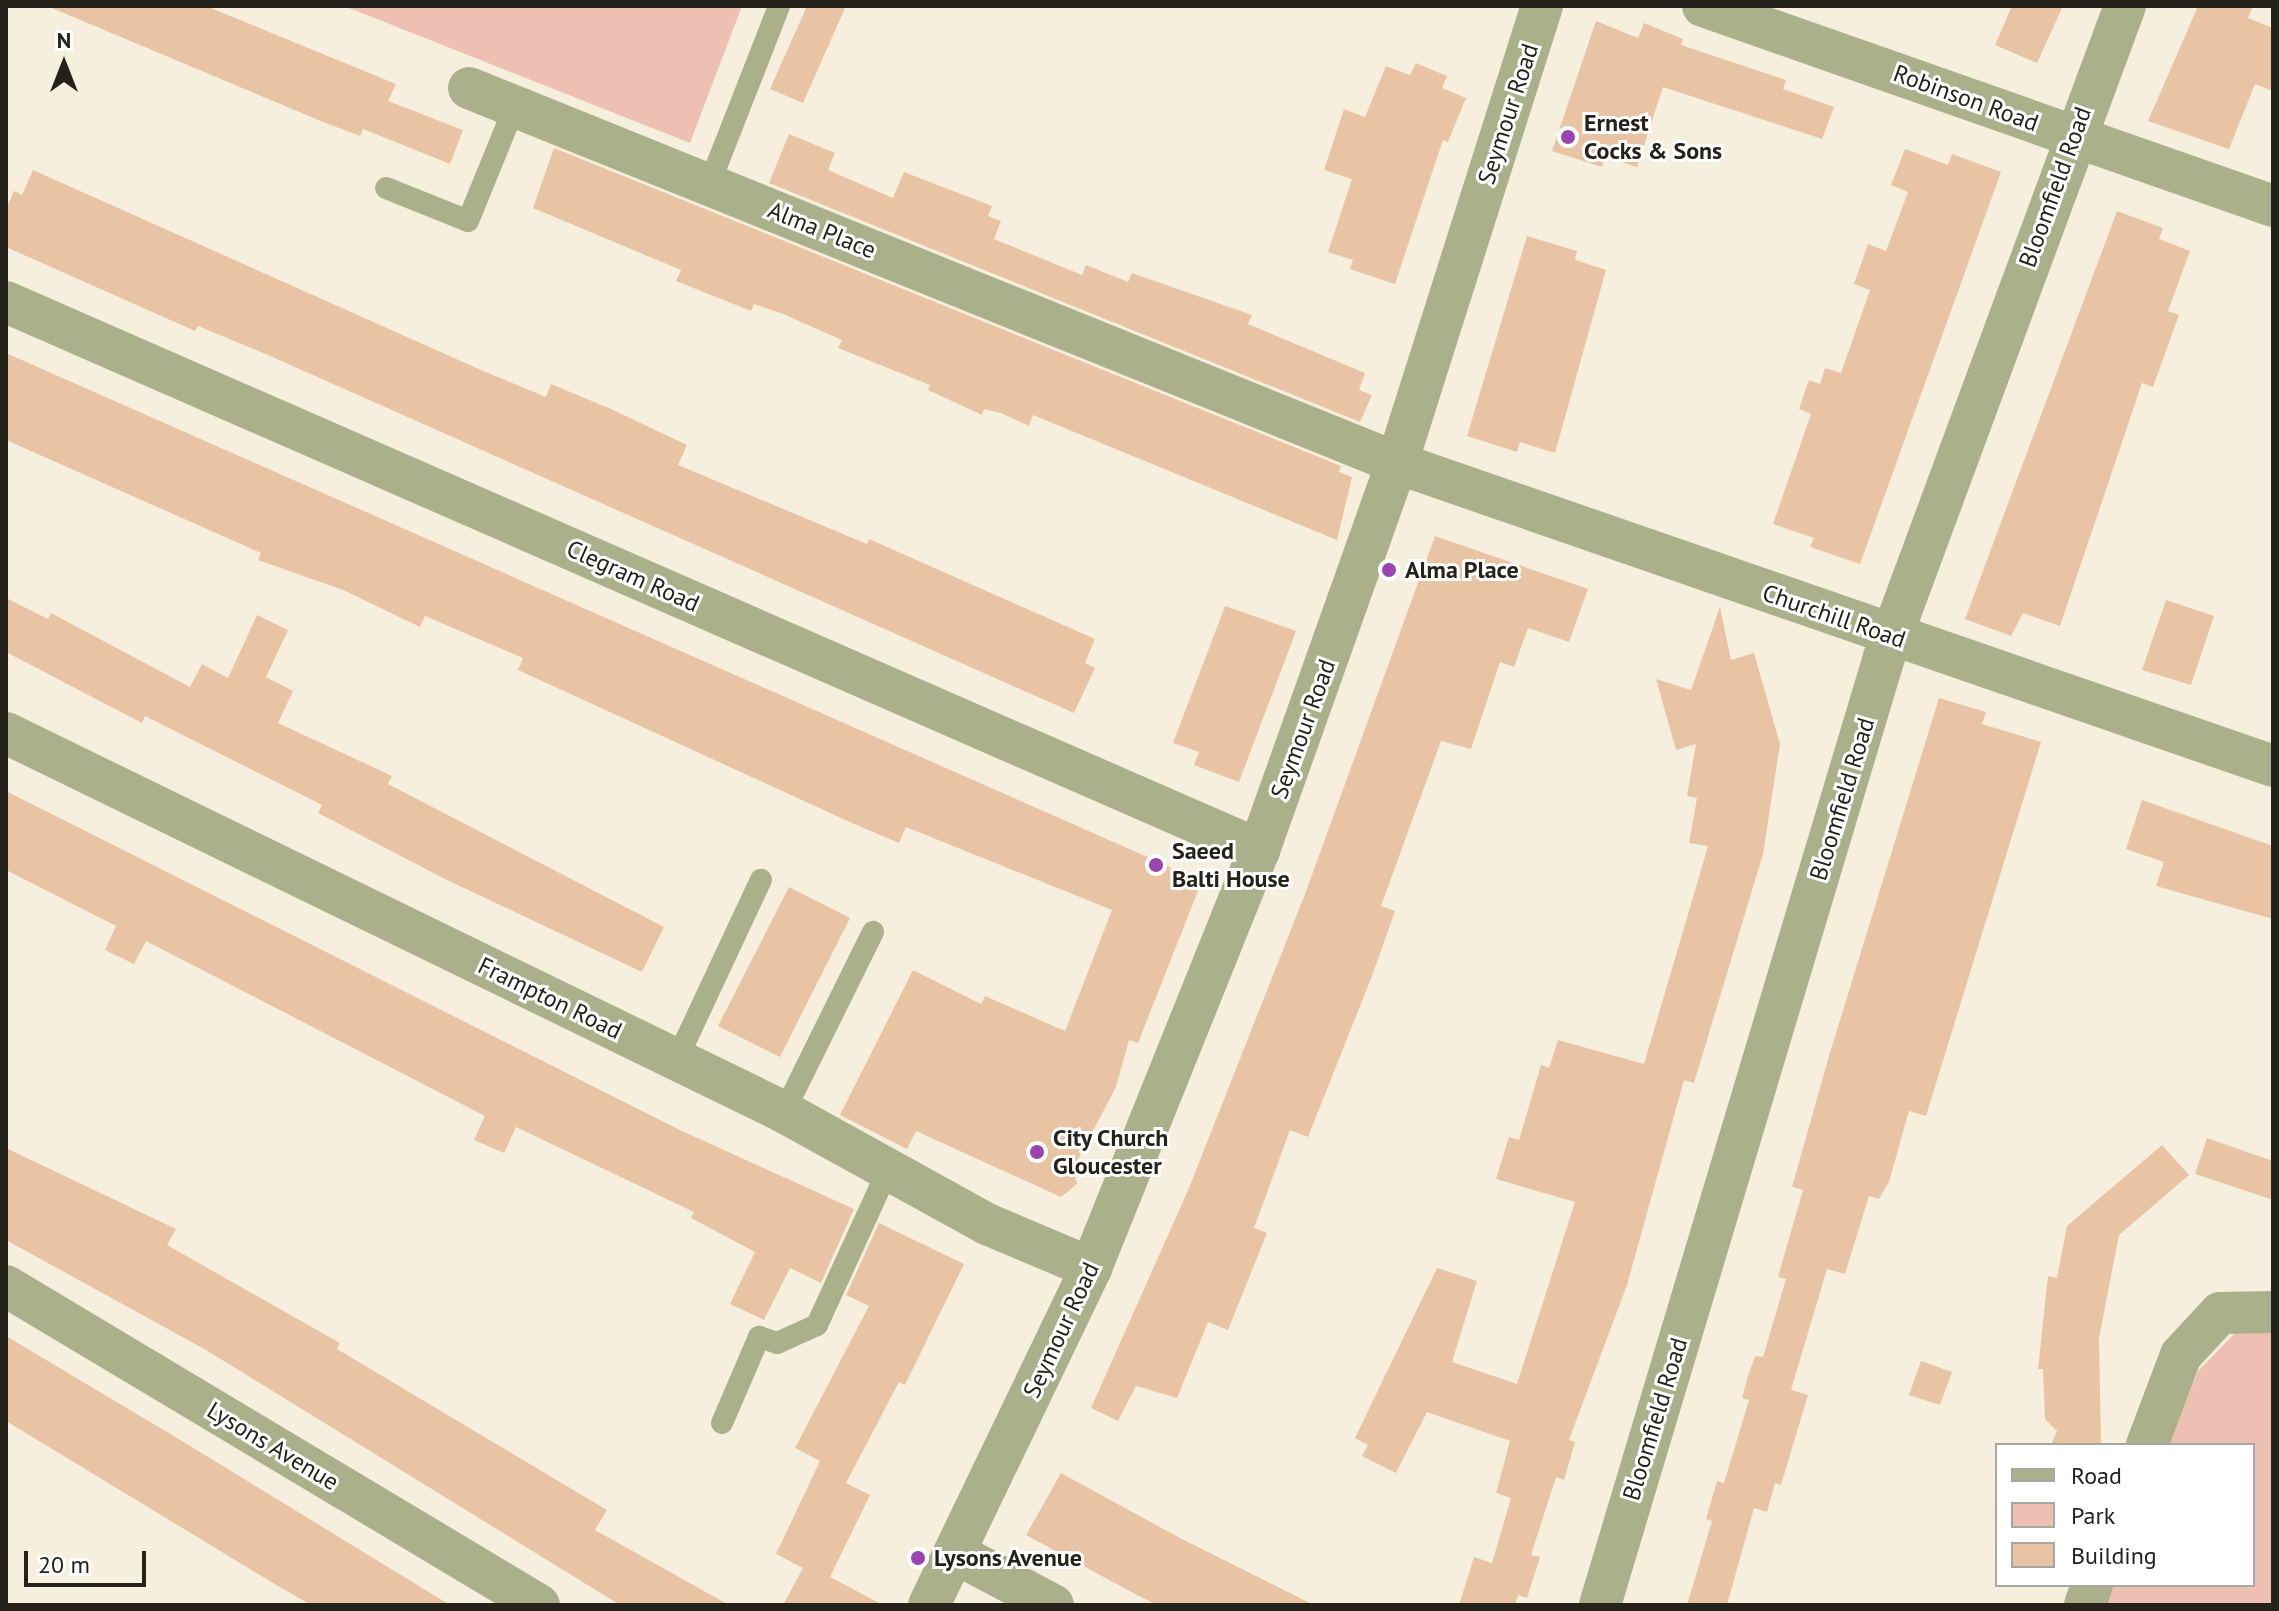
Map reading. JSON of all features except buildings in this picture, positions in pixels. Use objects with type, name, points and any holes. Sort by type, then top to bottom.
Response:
[{"type":"street","name":"Seymour Road","points":[[929,1605],[1091,1268],[1259,850],[1397,463],[1542,6]]},
{"type":"street","name":"Robinson Road","points":[[1703,6],[2273,206]]},
{"type":"street","name":"Bloomfield Road","points":[[1600,1605],[1892,636],[2073,137],[2125,6]]},
{"type":"street","name":"Alma Place","points":[[469,88],[1397,463]]},
{"type":"street","name":"Clegram Road","points":[[6,302],[1259,850]]},
{"type":"street","name":"Churchill Road","points":[[1397,463],[2273,766]]},
{"type":"street","name":"Frampton Road","points":[[6,733],[677,1059],[784,1112],[887,1172],[1091,1268]]},
{"type":"street","name":"Lysons Avenue","points":[[6,1286],[539,1605]]},
{"type":"street","points":[[2148,1443],[2181,1355],[2220,1313],[2273,1312]]},
{"type":"street","points":[[955,1553],[1053,1605]]},
{"type":"lane","points":[[709,185],[779,6]]},
{"type":"lane","points":[[386,188],[468,221],[515,106]]},
{"type":"lane","points":[[677,1059],[761,880]]},
{"type":"lane","points":[[784,1112],[873,932]]},
{"type":"lane","points":[[722,1423],[759,1337],[777,1343],[817,1325],[887,1172]]},
{"type":"green space","points":[[344,6],[742,6],[690,143]]},
{"type":"green space","points":[[2236,1332],[2273,1333],[2273,1605],[2105,1605],[2112,1587],[2255,1587],[2255,1443],[2170,1443],[2198,1371]]},
{"type":"place","name":"Ernest Cocks & Sons","points":[[1568,137]]},
{"type":"place","name":"Alma Place","points":[[1389,570]]},
{"type":"place","name":"Saeed Balti House","points":[[1156,865]]},
{"type":"place","name":"City Church Gloucester","points":[[1037,1152]]},
{"type":"place","name":"Lysons Avenue","points":[[918,1558]]}]
